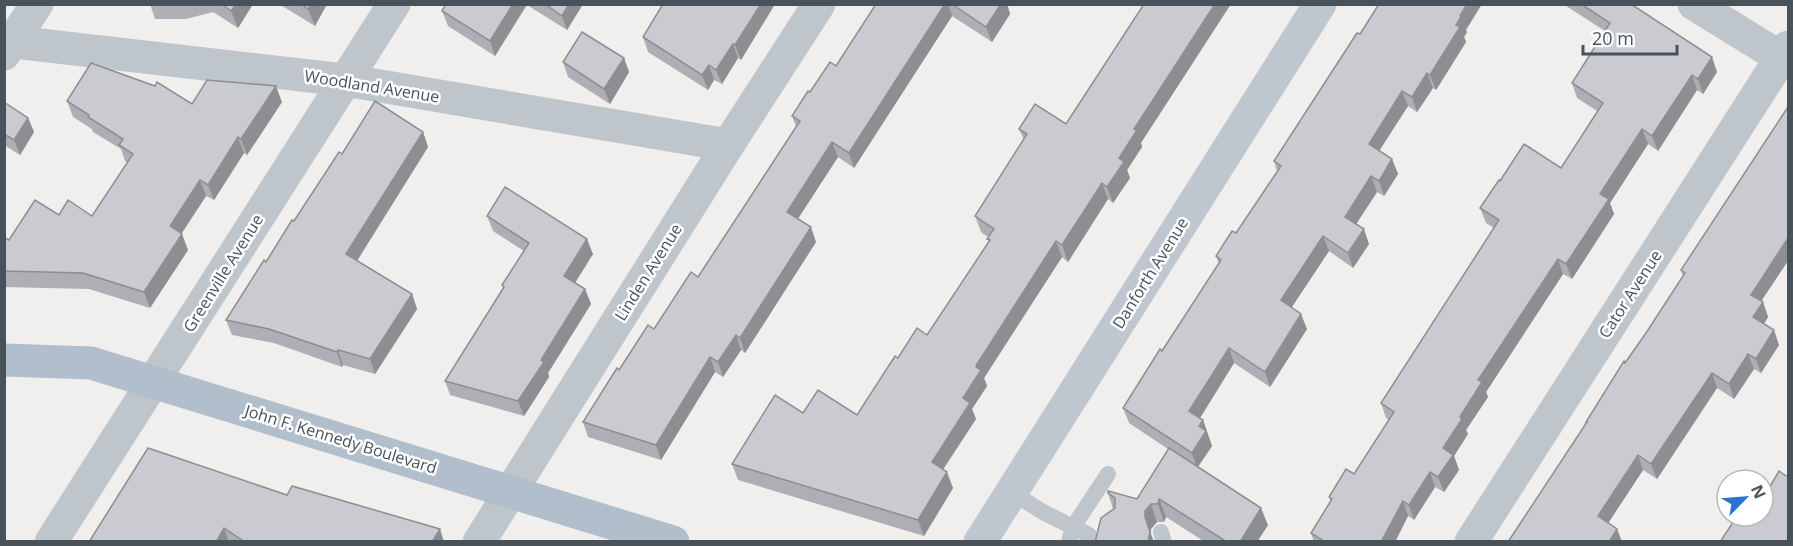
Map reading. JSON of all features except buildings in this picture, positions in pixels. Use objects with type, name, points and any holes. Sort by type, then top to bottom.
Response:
[{"type":"main road","name":"Danforth Avenue","points":[[980,542],[1320,4]]},
{"type":"main road","name":"John F. Kennedy Boulevard","points":[[4,360],[91,363],[673,542]]},
{"type":"street","points":[[9,48],[37,4]]},
{"type":"street","name":"Greenville Avenue","points":[[51,542],[394,4]]},
{"type":"street","name":"Linden Avenue","points":[[479,542],[819,4]]},
{"type":"street","points":[[1694,4],[1786,56]]},
{"type":"street","name":"Woodland Avenue","points":[[9,48],[345,80],[728,146]]},
{"type":"street","name":"Cator Avenue","points":[[1472,542],[1786,56]]},
{"type":"lane","points":[[1071,534],[1108,474]]},
{"type":"lane","points":[[1011,492],[1043,512],[1071,534],[1090,538],[1104,525]]}]
